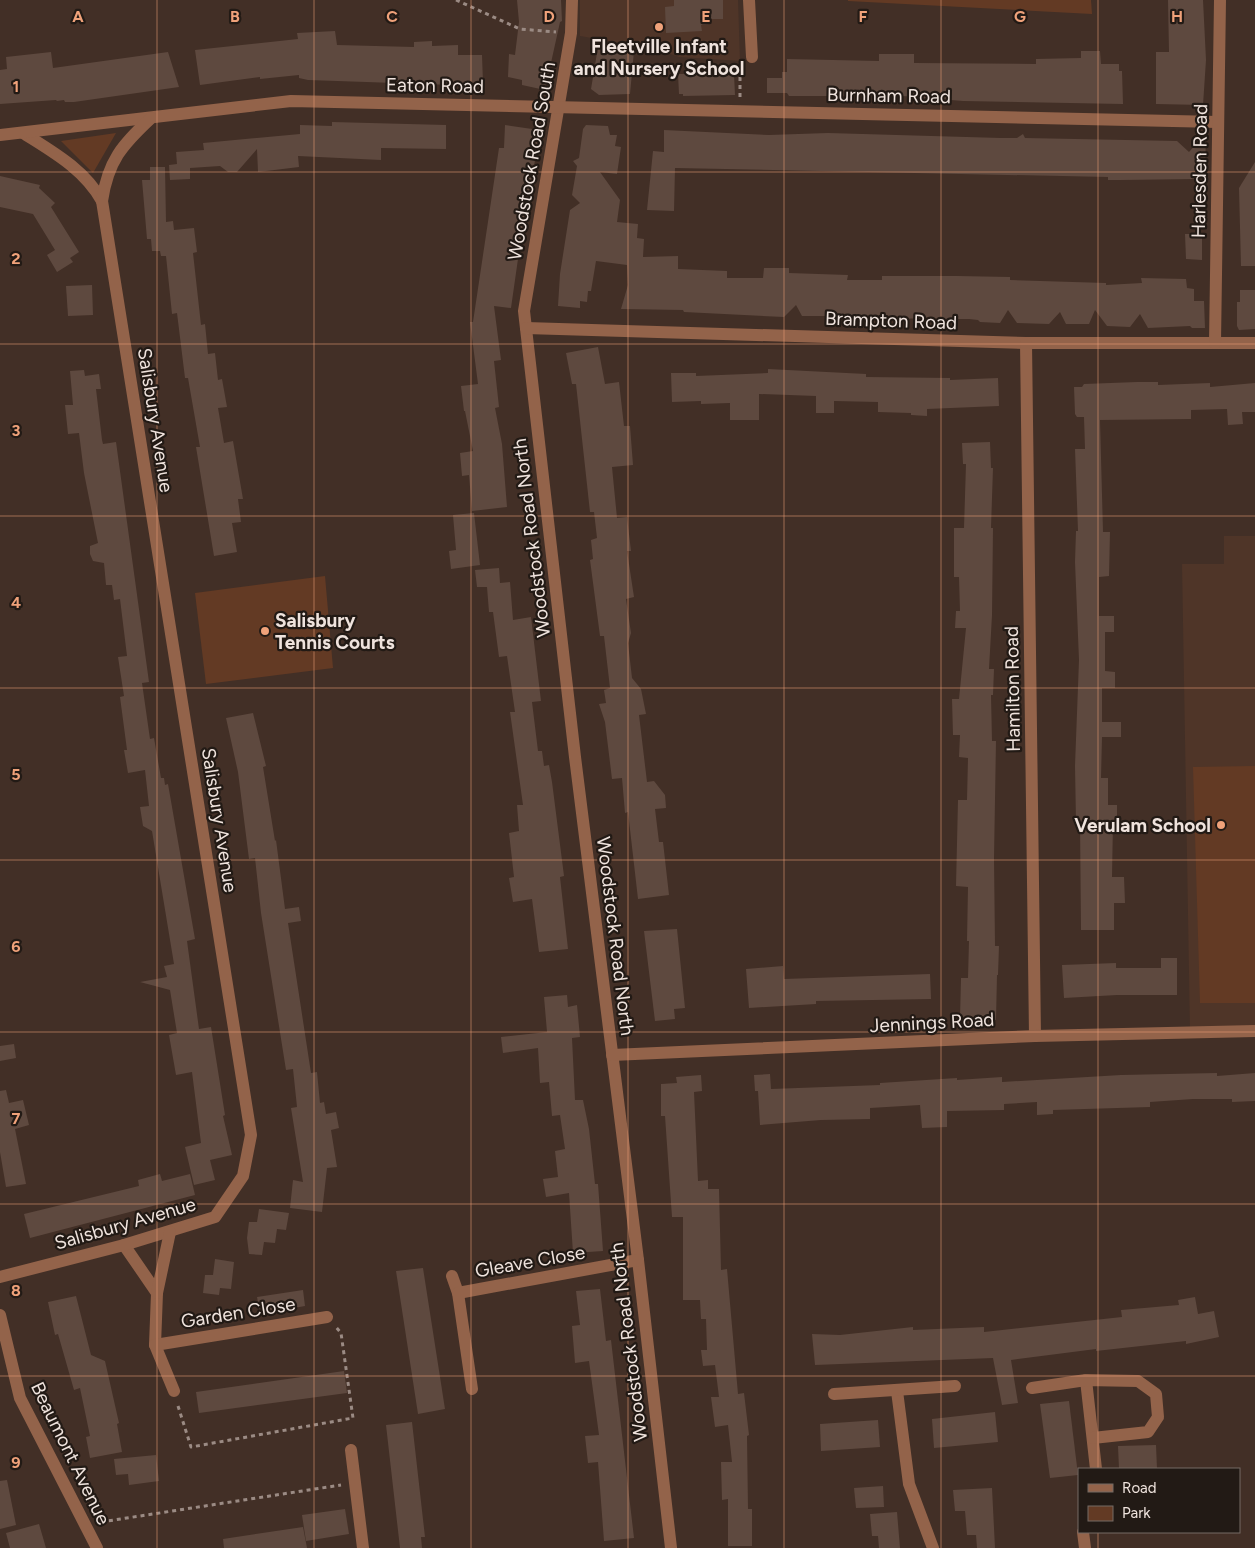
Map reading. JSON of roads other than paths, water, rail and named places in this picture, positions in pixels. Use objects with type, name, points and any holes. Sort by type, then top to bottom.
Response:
[{"type":"street","name":"Woodstock Road South","points":[[526,328],[524,311],[560,107],[571,33],[572,0]]},
{"type":"street","points":[[749,0],[752,57]]},
{"type":"street","name":"Harlesden Road","points":[[1215,343],[1220,0]]},
{"type":"street","name":"Eaton Road","points":[[151,118],[291,101],[560,107]]},
{"type":"street","name":"Burnham Road","points":[[560,107],[1218,122]]},
{"type":"street","points":[[0,135],[151,118]]},
{"type":"street","name":"Salisbury Avenue","points":[[102,201],[111,163],[137,131],[151,118]]},
{"type":"street","name":"Salisbury Avenue","points":[[0,1277],[170,1232],[214,1216],[243,1176],[251,1135],[102,201],[94,187],[80,172],[22,133]]},
{"type":"street","name":"Brampton Road","points":[[526,328],[1026,343],[1255,343]]},
{"type":"street","name":"Woodstock Road North","points":[[526,328],[638,1260],[670,1548]]},
{"type":"street","name":"Hamilton Road","points":[[1026,343],[1035,1036]]},
{"type":"street","name":"Jennings Road","points":[[612,1055],[1035,1036],[1255,1030]]},
{"type":"street","name":"Garden Close","points":[[170,1232],[157,1293],[155,1345],[174,1391]]},
{"type":"street","name":"Garden Close","points":[[124,1245],[157,1293]]},
{"type":"street","name":"Gleave Close","points":[[458,1293],[638,1260]]},
{"type":"street","name":"Gleave Close","points":[[452,1276],[458,1293],[472,1389]]},
{"type":"street","name":"Beaumont Avenue","points":[[0,1315],[20,1398],[97,1548]]},
{"type":"street","name":"Garden Close","points":[[155,1345],[327,1316]]},
{"type":"street","points":[[1032,1388],[1086,1380],[1138,1381],[1156,1394],[1158,1417],[1148,1432],[1093,1438]]},
{"type":"street","points":[[1086,1380],[1096,1468]]},
{"type":"street","points":[[834,1394],[954,1386]]},
{"type":"street","points":[[897,1391],[909,1484],[933,1548]]},
{"type":"street","points":[[351,1450],[363,1548]]},
{"type":"street","points":[[1083,1533],[1085,1548]]},
{"type":"place","name":"Fleetville Infant and Nursery School","points":[[659,27]]},
{"type":"place","name":"Salisbury Tennis Courts","points":[[265,631]]},
{"type":"place","name":"Verulam School","points":[[1221,825]]}]
